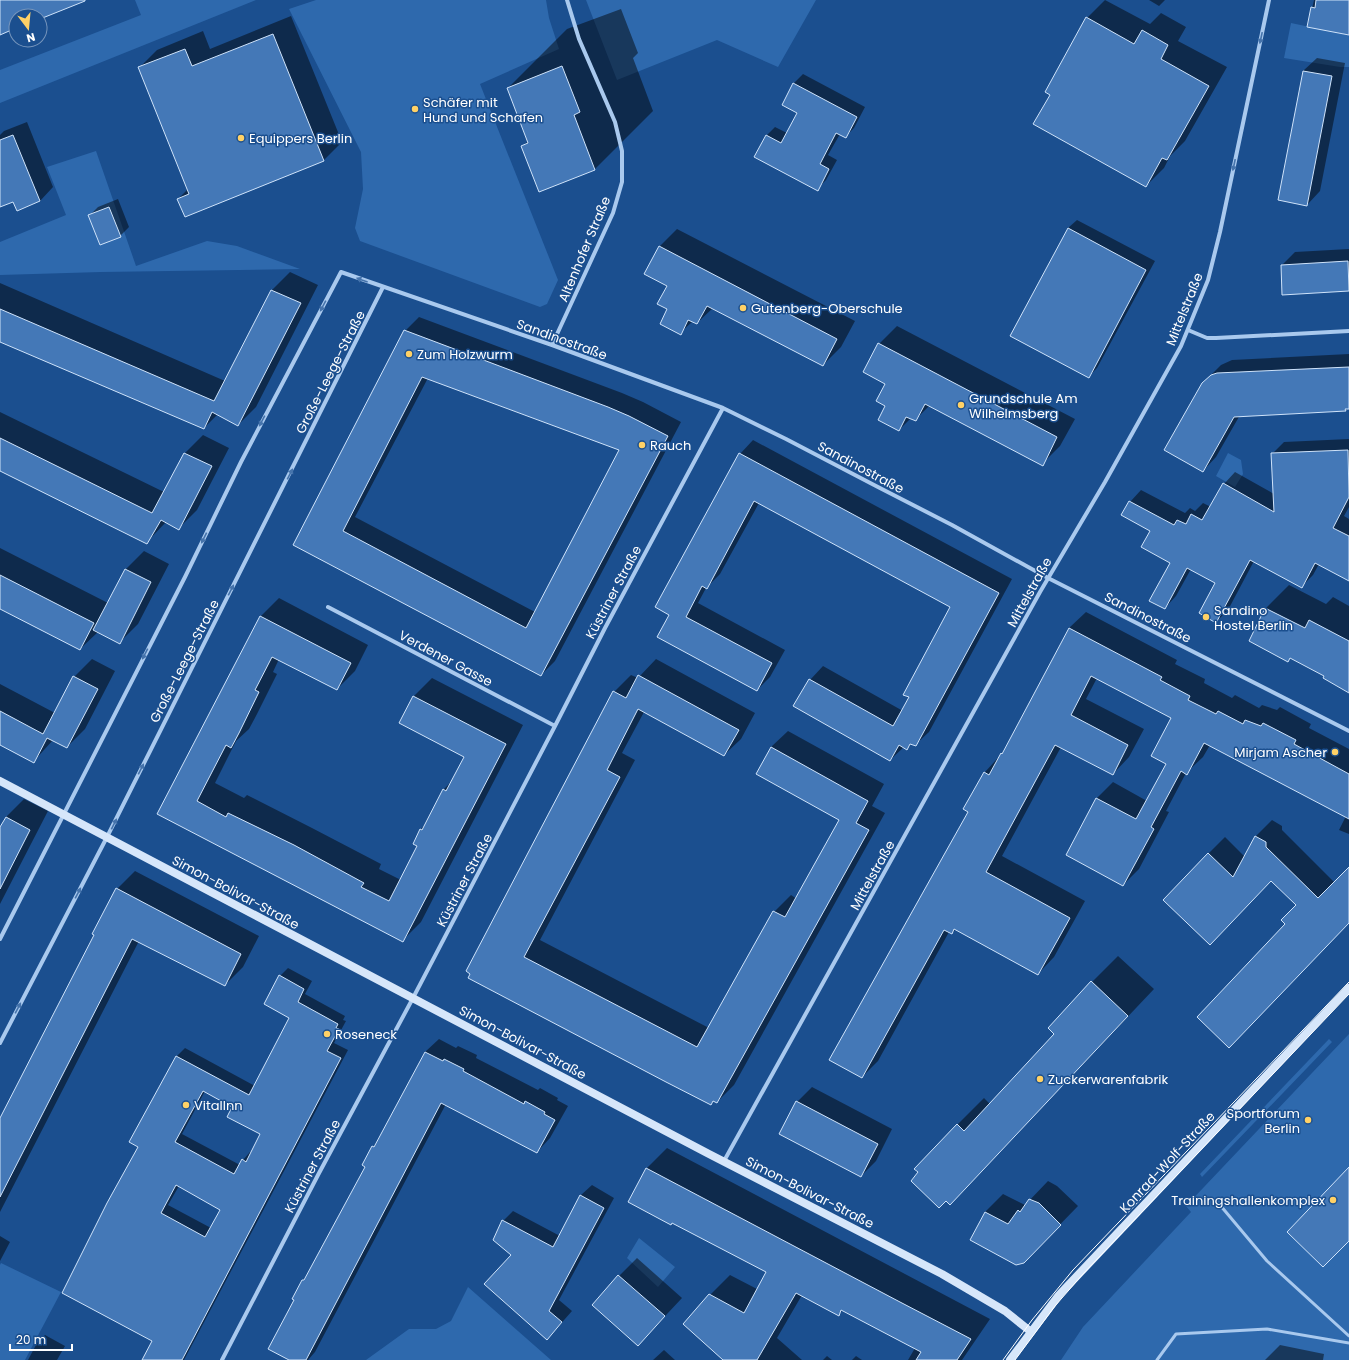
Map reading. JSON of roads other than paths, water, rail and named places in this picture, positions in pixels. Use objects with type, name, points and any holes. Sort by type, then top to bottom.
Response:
[{"type":"street","name":"Altenhofer Straße","points":[[552,345],[613,213],[622,182],[622,151],[615,122],[579,39],[567,0]]},
{"type":"street","name":"Mittelstraße","points":[[724,1162],[1048,578],[1109,475],[1181,346],[1208,280],[1222,224],[1269,0]]},
{"type":"street","name":"Sandinostraße","points":[[64,814],[242,462],[341,272],[552,345],[723,408],[952,525],[1048,578],[1349,731]]},
{"type":"street","name":"Große-Leege-Straße","points":[[0,1043],[107,837],[383,287]]},
{"type":"street","points":[[1188,330],[1207,338],[1349,331]]},
{"type":"street","name":"Küstriner Straße","points":[[222,1360],[318,1175],[413,998],[605,628],[723,408]]},
{"type":"street","name":"Verdener Gasse","points":[[328,607],[555,726]]},
{"type":"street","name":"Simon-Bolivar-Straße","points":[[0,781],[724,1162],[942,1274],[1004,1311],[1030,1331]]},
{"type":"street","points":[[0,939],[64,814]]},
{"type":"street","name":"Konrad-Wolf-Straße","points":[[1010,1360],[1030,1331],[1063,1290],[1349,988]]},
{"type":"lane","points":[[1220,1205],[1267,1261],[1349,1336]]},
{"type":"lane","points":[[1157,1360],[1176,1334],[1267,1330],[1349,1343]]},
{"type":"tram line","points":[[1003,1360],[1032,1320],[1073,1270],[1349,982]]},
{"type":"tram line","points":[[1015,1360],[1055,1306],[1082,1275],[1349,994]]},
{"type":"place","name":"Schäfer mit Hund und Schafen","points":[[415,109]]},
{"type":"place","name":"Equippers Berlin","points":[[241,138]]},
{"type":"place","name":"Gutenberg-Oberschule","points":[[743,308]]},
{"type":"place","name":"Zum Holzwurm","points":[[409,354]]},
{"type":"place","name":"Grundschule Am Wilhelmsberg","points":[[961,405]]},
{"type":"place","name":"Rauch","points":[[642,445]]},
{"type":"place","name":"Sandino Hostel Berlin","points":[[1206,617]]},
{"type":"place","name":"Mirjam Ascher","points":[[1335,752]]},
{"type":"place","name":"Roseneck","points":[[327,1034]]},
{"type":"place","name":"Zuckerwarenfabrik","points":[[1040,1079]]},
{"type":"place","name":"VitalInn","points":[[186,1105]]},
{"type":"place","name":"Sportforum Berlin","points":[[1308,1120]]},
{"type":"place","name":"Trainingshallenkomplex","points":[[1333,1200]]}]
